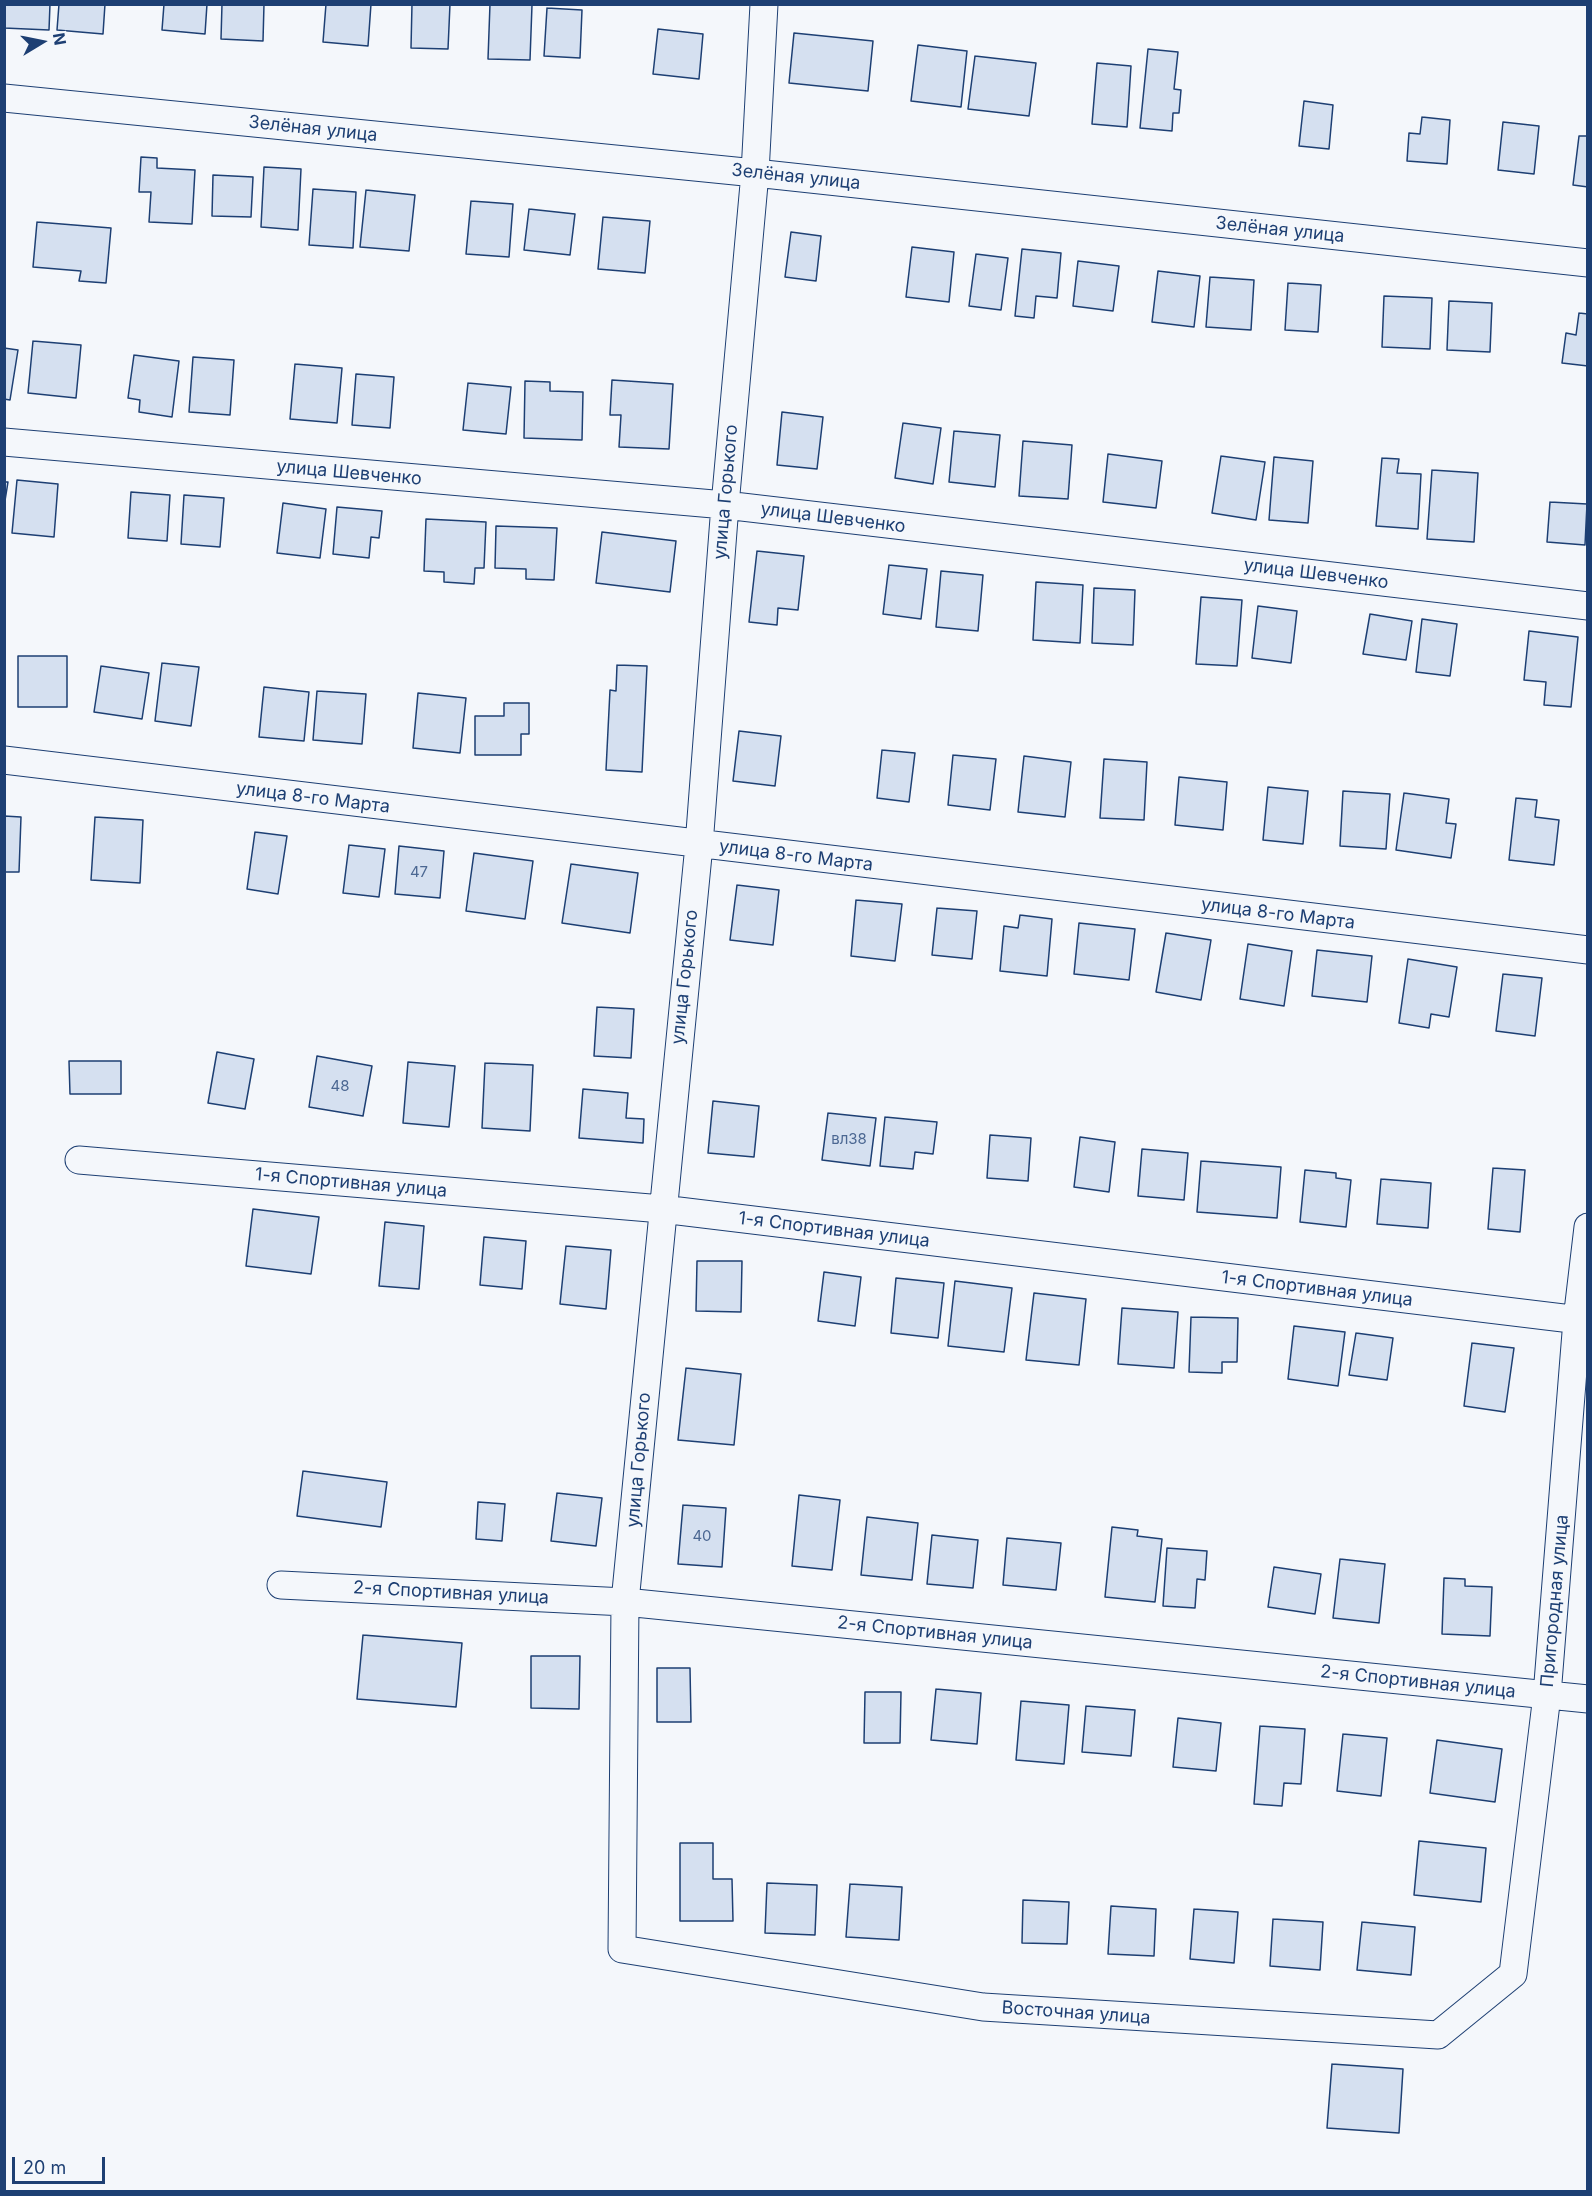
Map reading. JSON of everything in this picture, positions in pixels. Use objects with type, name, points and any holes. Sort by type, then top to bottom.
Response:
[{"type":"street","name":"улица Горького","points":[[622,1949],[625,1602],[699,844],[725,505],[755,172],[764,4]]},
{"type":"street","name":"Зелёная улица","points":[[4,98],[755,172],[1587,263]]},
{"type":"street","name":"улица Шевченко","points":[[4,442],[725,505],[1587,606]]},
{"type":"street","name":"улица 8-го Марта","points":[[4,760],[1587,950]]},
{"type":"street","name":"1-я Спортивная улица","points":[[79,1160],[662,1209],[1582,1321]]},
{"type":"street","name":"Пригородная улица","points":[[1513,1974],[1547,1695],[1582,1321],[1587,1227]]},
{"type":"street","name":"2-я Спортивная улица","points":[[281,1585],[625,1602],[1587,1699]]},
{"type":"street","name":"Восточная улица","points":[[622,1949],[983,2007],[1438,2035],[1513,1974]]},
{"type":"building","points":[[4,4],[50,4],[49,30],[4,28]]},
{"type":"building","points":[[59,4],[105,4],[103,34],[57,30]]},
{"type":"building","points":[[164,4],[207,4],[205,34],[162,30]]},
{"type":"building","points":[[222,4],[264,4],[263,41],[221,39]]},
{"type":"building","points":[[326,4],[371,4],[368,46],[323,42]]},
{"type":"building","points":[[412,4],[450,4],[448,49],[411,48]]},
{"type":"building","points":[[490,4],[532,5],[530,60],[488,59]]},
{"type":"building","points":[[547,8],[582,10],[580,58],[544,56]]},
{"type":"building","points":[[658,29],[703,34],[699,79],[653,74]]},
{"type":"building","points":[[794,33],[873,41],[868,91],[789,83]]},
{"type":"building","points":[[918,45],[967,51],[961,107],[911,101]]},
{"type":"building","points":[[1148,49],[1178,52],[1174,89],[1181,90],[1179,113],[1173,113],[1172,131],[1140,128]]},
{"type":"building","points":[[975,56],[1036,63],[1029,116],[968,109]]},
{"type":"building","points":[[1097,63],[1131,66],[1127,127],[1092,124]]},
{"type":"building","points":[[1304,101],[1333,105],[1329,149],[1299,146]]},
{"type":"building","points":[[1422,117],[1450,120],[1447,164],[1407,161],[1409,133],[1420,134]]},
{"type":"building","points":[[1503,122],[1539,126],[1534,174],[1498,170]]},
{"type":"building","points":[[1579,136],[1588,136],[1588,187],[1573,185]]},
{"type":"building","points":[[141,157],[157,158],[157,168],[195,170],[192,224],[149,222],[151,192],[139,192]]},
{"type":"building","points":[[264,167],[301,169],[298,230],[261,227]]},
{"type":"building","points":[[213,175],[253,177],[251,217],[212,216]]},
{"type":"building","points":[[313,189],[356,192],[353,248],[309,245]]},
{"type":"building","points":[[366,190],[415,195],[409,251],[360,247]]},
{"type":"building","points":[[471,201],[513,204],[509,257],[466,254]]},
{"type":"building","points":[[529,209],[575,214],[570,255],[524,250]]},
{"type":"building","points":[[603,217],[650,221],[645,273],[598,269]]},
{"type":"building","points":[[37,222],[111,228],[106,283],[79,281],[81,271],[33,267]]},
{"type":"building","points":[[791,232],[821,236],[816,281],[785,277]]},
{"type":"building","points":[[912,247],[954,252],[949,302],[906,297]]},
{"type":"building","points":[[1022,249],[1061,253],[1057,298],[1036,296],[1034,318],[1015,316]]},
{"type":"building","points":[[976,254],[1008,258],[1001,310],[969,306]]},
{"type":"building","points":[[1078,261],[1119,266],[1113,311],[1073,306]]},
{"type":"building","points":[[1158,271],[1200,276],[1194,327],[1152,322]]},
{"type":"building","points":[[1210,277],[1254,280],[1251,330],[1206,327]]},
{"type":"building","points":[[1288,283],[1321,285],[1318,332],[1285,330]]},
{"type":"building","points":[[1384,296],[1432,298],[1430,349],[1382,347]]},
{"type":"building","points":[[1449,301],[1492,303],[1490,352],[1447,350]]},
{"type":"building","points":[[1579,313],[1588,314],[1588,366],[1562,363],[1566,333],[1576,335]]},
{"type":"building","points":[[33,341],[81,345],[76,398],[28,393]]},
{"type":"building","points":[[4,348],[18,350],[10,400],[4,399]]},
{"type":"building","points":[[134,355],[179,361],[172,417],[139,412],[140,400],[128,398]]},
{"type":"building","points":[[193,357],[234,360],[230,415],[189,412]]},
{"type":"building","points":[[295,364],[342,368],[337,423],[290,419]]},
{"type":"building","points":[[356,374],[394,377],[390,428],[352,425]]},
{"type":"building","points":[[612,380],[673,384],[669,449],[619,447],[621,415],[610,415]]},
{"type":"building","points":[[525,381],[550,382],[550,391],[583,392],[582,440],[524,438]]},
{"type":"building","points":[[468,383],[511,387],[506,434],[463,430]]},
{"type":"building","points":[[782,412],[823,417],[817,469],[777,465]]},
{"type":"building","points":[[903,423],[941,428],[933,484],[895,478]]},
{"type":"building","points":[[954,431],[1000,435],[995,487],[949,482]]},
{"type":"building","points":[[1023,441],[1072,445],[1068,499],[1019,496]]},
{"type":"building","points":[[1108,454],[1162,461],[1156,508],[1103,502]]},
{"type":"building","points":[[1221,456],[1265,462],[1256,520],[1212,513]]},
{"type":"building","points":[[1274,457],[1313,461],[1308,523],[1269,520]]},
{"type":"building","points":[[1382,458],[1399,459],[1397,473],[1421,474],[1418,529],[1376,526]]},
{"type":"building","points":[[1432,470],[1478,473],[1474,542],[1427,539]]},
{"type":"building","points":[[17,480],[58,484],[54,537],[12,533]]},
{"type":"building","points":[[4,482],[8,482],[4,507]]},
{"type":"building","points":[[131,492],[170,495],[167,541],[128,538]]},
{"type":"building","points":[[184,495],[224,498],[220,547],[181,544]]},
{"type":"building","points":[[1550,502],[1587,504],[1585,545],[1547,542]]},
{"type":"building","points":[[283,503],[326,509],[320,558],[277,553]]},
{"type":"building","points":[[337,507],[382,511],[379,538],[371,537],[369,558],[333,554]]},
{"type":"building","points":[[426,519],[486,522],[484,568],[475,568],[474,584],[444,582],[444,572],[424,571]]},
{"type":"building","points":[[496,526],[557,528],[554,580],[526,579],[526,569],[495,568]]},
{"type":"building","points":[[602,532],[676,541],[670,592],[596,583]]},
{"type":"building","points":[[757,551],[804,556],[798,610],[778,608],[777,625],[749,622]]},
{"type":"building","points":[[889,565],[927,569],[921,619],[883,614]]},
{"type":"building","points":[[941,571],[983,575],[978,631],[936,627]]},
{"type":"building","points":[[1036,582],[1083,585],[1080,643],[1033,640]]},
{"type":"building","points":[[1094,588],[1135,590],[1133,645],[1092,643]]},
{"type":"building","points":[[1201,597],[1242,600],[1237,666],[1196,664]]},
{"type":"building","points":[[1258,606],[1297,611],[1291,663],[1252,658]]},
{"type":"building","points":[[1370,614],[1412,621],[1406,660],[1363,654]]},
{"type":"building","points":[[1422,619],[1457,624],[1450,676],[1416,672]]},
{"type":"building","points":[[1529,631],[1578,637],[1571,707],[1544,705],[1546,682],[1524,680]]},
{"type":"building","points":[[18,656],[67,656],[67,707],[18,707]]},
{"type":"building","points":[[162,663],[199,667],[191,726],[155,721]]},
{"type":"building","points":[[617,665],[647,666],[642,772],[606,770],[610,690],[616,691]]},
{"type":"building","points":[[101,666],[149,673],[142,719],[94,712]]},
{"type":"building","points":[[264,687],[309,692],[304,741],[259,737]]},
{"type":"building","points":[[317,691],[366,694],[362,744],[313,740]]},
{"type":"building","points":[[418,693],[466,698],[460,753],[413,748]]},
{"type":"building","points":[[504,703],[529,703],[529,734],[521,734],[521,755],[475,755],[475,716],[504,716]]},
{"type":"building","points":[[739,731],[781,736],[775,786],[733,781]]},
{"type":"building","points":[[882,750],[915,753],[909,802],[877,798]]},
{"type":"building","points":[[953,755],[996,759],[990,810],[948,805]]},
{"type":"building","points":[[1024,756],[1071,762],[1065,817],[1018,812]]},
{"type":"building","points":[[1104,759],[1147,762],[1144,820],[1100,818]]},
{"type":"building","points":[[1179,777],[1227,782],[1223,830],[1175,825]]},
{"type":"building","points":[[1268,787],[1308,791],[1303,844],[1263,840]]},
{"type":"building","points":[[1343,791],[1390,794],[1386,849],[1340,846]]},
{"type":"building","points":[[1404,793],[1449,799],[1446,823],[1456,824],[1451,858],[1396,850]]},
{"type":"building","points":[[1516,798],[1537,800],[1535,817],[1559,820],[1554,865],[1509,860]]},
{"type":"building","points":[[4,816],[21,817],[19,872],[4,872]]},
{"type":"building","points":[[95,817],[143,820],[140,883],[91,880]]},
{"type":"building","points":[[255,832],[287,836],[278,894],[247,889]]},
{"type":"building","points":[[349,845],[385,849],[379,897],[343,893]]},
{"type":"building","points":[[399,846],[444,851],[440,898],[395,894]]},
{"type":"building","points":[[474,853],[533,861],[525,919],[466,911]]},
{"type":"building","points":[[571,864],[638,873],[630,933],[562,923]]},
{"type":"building","points":[[737,885],[779,890],[773,945],[730,940]]},
{"type":"building","points":[[856,900],[902,904],[895,961],[851,956]]},
{"type":"building","points":[[937,908],[977,911],[972,959],[932,955]]},
{"type":"building","points":[[1020,915],[1052,919],[1047,976],[1000,971],[1004,926],[1018,928]]},
{"type":"building","points":[[1079,923],[1135,929],[1129,980],[1074,974]]},
{"type":"building","points":[[1166,933],[1211,940],[1201,1000],[1156,992]]},
{"type":"building","points":[[1248,944],[1292,951],[1284,1006],[1240,999]]},
{"type":"building","points":[[1317,950],[1372,956],[1367,1002],[1312,996]]},
{"type":"building","points":[[1408,959],[1457,967],[1449,1017],[1431,1014],[1429,1028],[1399,1023]]},
{"type":"building","points":[[1503,974],[1542,978],[1535,1036],[1496,1031]]},
{"type":"building","points":[[597,1007],[634,1009],[631,1058],[594,1056]]},
{"type":"building","points":[[217,1052],[254,1059],[245,1109],[208,1103]]},
{"type":"building","points":[[317,1056],[372,1066],[363,1116],[309,1107]]},
{"type":"building","points":[[69,1061],[121,1061],[121,1094],[70,1094]]},
{"type":"building","points":[[408,1062],[455,1066],[449,1127],[403,1123]]},
{"type":"building","points":[[485,1063],[533,1065],[530,1131],[482,1128]]},
{"type":"building","points":[[583,1089],[628,1093],[626,1118],[644,1119],[643,1143],[579,1138]]},
{"type":"building","points":[[713,1101],[759,1106],[754,1157],[708,1153]]},
{"type":"building","points":[[828,1113],[876,1118],[870,1166],[822,1160]]},
{"type":"building","points":[[885,1117],[937,1122],[933,1154],[915,1152],[913,1169],[880,1166]]},
{"type":"building","points":[[990,1135],[1031,1138],[1028,1181],[987,1178]]},
{"type":"building","points":[[1080,1137],[1115,1142],[1109,1192],[1074,1187]]},
{"type":"building","points":[[1142,1149],[1188,1153],[1184,1200],[1138,1196]]},
{"type":"building","points":[[1201,1161],[1281,1167],[1277,1218],[1197,1212]]},
{"type":"building","points":[[1493,1168],[1525,1170],[1520,1232],[1488,1229]]},
{"type":"building","points":[[1305,1170],[1336,1173],[1336,1178],[1351,1180],[1346,1227],[1300,1222]]},
{"type":"building","points":[[1381,1179],[1431,1183],[1428,1228],[1377,1224]]},
{"type":"building","points":[[253,1209],[319,1217],[311,1274],[246,1266]]},
{"type":"building","points":[[385,1222],[424,1226],[419,1289],[379,1286]]},
{"type":"building","points":[[484,1237],[526,1241],[522,1289],[480,1285]]},
{"type":"building","points":[[566,1246],[611,1250],[606,1309],[560,1304]]},
{"type":"building","points":[[697,1261],[742,1261],[741,1312],[696,1311]]},
{"type":"building","points":[[824,1272],[861,1277],[855,1326],[818,1321]]},
{"type":"building","points":[[896,1278],[944,1283],[938,1338],[891,1333]]},
{"type":"building","points":[[955,1281],[1012,1288],[1004,1352],[948,1346]]},
{"type":"building","points":[[1034,1293],[1086,1299],[1079,1365],[1026,1360]]},
{"type":"building","points":[[1122,1308],[1178,1312],[1174,1368],[1118,1364]]},
{"type":"building","points":[[1191,1317],[1238,1318],[1237,1362],[1222,1362],[1222,1373],[1189,1372]]},
{"type":"building","points":[[1294,1326],[1345,1332],[1338,1386],[1288,1379]]},
{"type":"building","points":[[1356,1333],[1393,1338],[1387,1380],[1349,1375]]},
{"type":"building","points":[[1472,1343],[1514,1348],[1505,1412],[1464,1406]]},
{"type":"building","points":[[686,1368],[741,1374],[734,1445],[678,1440]]},
{"type":"building","points":[[303,1471],[387,1482],[381,1527],[297,1516]]},
{"type":"building","points":[[557,1493],[602,1498],[596,1546],[551,1541]]},
{"type":"building","points":[[799,1495],[840,1500],[832,1570],[792,1566]]},
{"type":"building","points":[[478,1502],[505,1504],[502,1541],[476,1539]]},
{"type":"building","points":[[683,1505],[726,1508],[722,1567],[678,1564]]},
{"type":"building","points":[[867,1517],[918,1523],[912,1580],[861,1575]]},
{"type":"building","points":[[1112,1527],[1138,1530],[1137,1536],[1162,1539],[1155,1602],[1105,1597]]},
{"type":"building","points":[[932,1535],[978,1540],[973,1588],[927,1584]]},
{"type":"building","points":[[1007,1538],[1061,1543],[1056,1590],[1003,1585]]},
{"type":"building","points":[[1167,1548],[1207,1551],[1205,1580],[1197,1579],[1195,1608],[1163,1606]]},
{"type":"building","points":[[1340,1559],[1385,1564],[1379,1623],[1333,1618]]},
{"type":"building","points":[[1274,1567],[1321,1574],[1315,1614],[1268,1607]]},
{"type":"building","points":[[1444,1578],[1465,1579],[1465,1586],[1492,1587],[1490,1636],[1442,1634]]},
{"type":"building","points":[[363,1635],[462,1643],[456,1707],[357,1699]]},
{"type":"building","points":[[531,1656],[580,1656],[579,1709],[531,1708]]},
{"type":"building","points":[[657,1668],[690,1668],[691,1722],[657,1722]]},
{"type":"building","points":[[936,1689],[981,1693],[977,1744],[931,1740]]},
{"type":"building","points":[[865,1692],[901,1692],[900,1743],[864,1743]]},
{"type":"building","points":[[1021,1701],[1069,1705],[1064,1764],[1016,1760]]},
{"type":"building","points":[[1086,1706],[1135,1710],[1131,1756],[1082,1752]]},
{"type":"building","points":[[1178,1718],[1221,1723],[1216,1771],[1173,1767]]},
{"type":"building","points":[[1260,1726],[1305,1729],[1301,1784],[1284,1783],[1282,1806],[1254,1804]]},
{"type":"building","points":[[1343,1734],[1387,1738],[1381,1796],[1337,1791]]},
{"type":"building","points":[[1437,1740],[1502,1749],[1495,1802],[1430,1793]]},
{"type":"building","points":[[1419,1841],[1486,1848],[1481,1902],[1414,1895]]},
{"type":"building","points":[[680,1843],[713,1843],[713,1879],[732,1879],[733,1921],[680,1921]]},
{"type":"building","points":[[767,1883],[817,1885],[815,1935],[765,1933]]},
{"type":"building","points":[[850,1884],[902,1887],[899,1940],[846,1937]]},
{"type":"building","points":[[1023,1900],[1069,1902],[1067,1944],[1022,1943]]},
{"type":"building","points":[[1111,1906],[1156,1909],[1154,1956],[1108,1954]]},
{"type":"building","points":[[1194,1909],[1238,1912],[1234,1963],[1190,1959]]},
{"type":"building","points":[[1273,1919],[1323,1922],[1320,1970],[1270,1966]]},
{"type":"building","points":[[1362,1922],[1415,1927],[1411,1975],[1357,1970]]},
{"type":"building","points":[[1332,2064],[1403,2069],[1399,2133],[1327,2128]]}]
